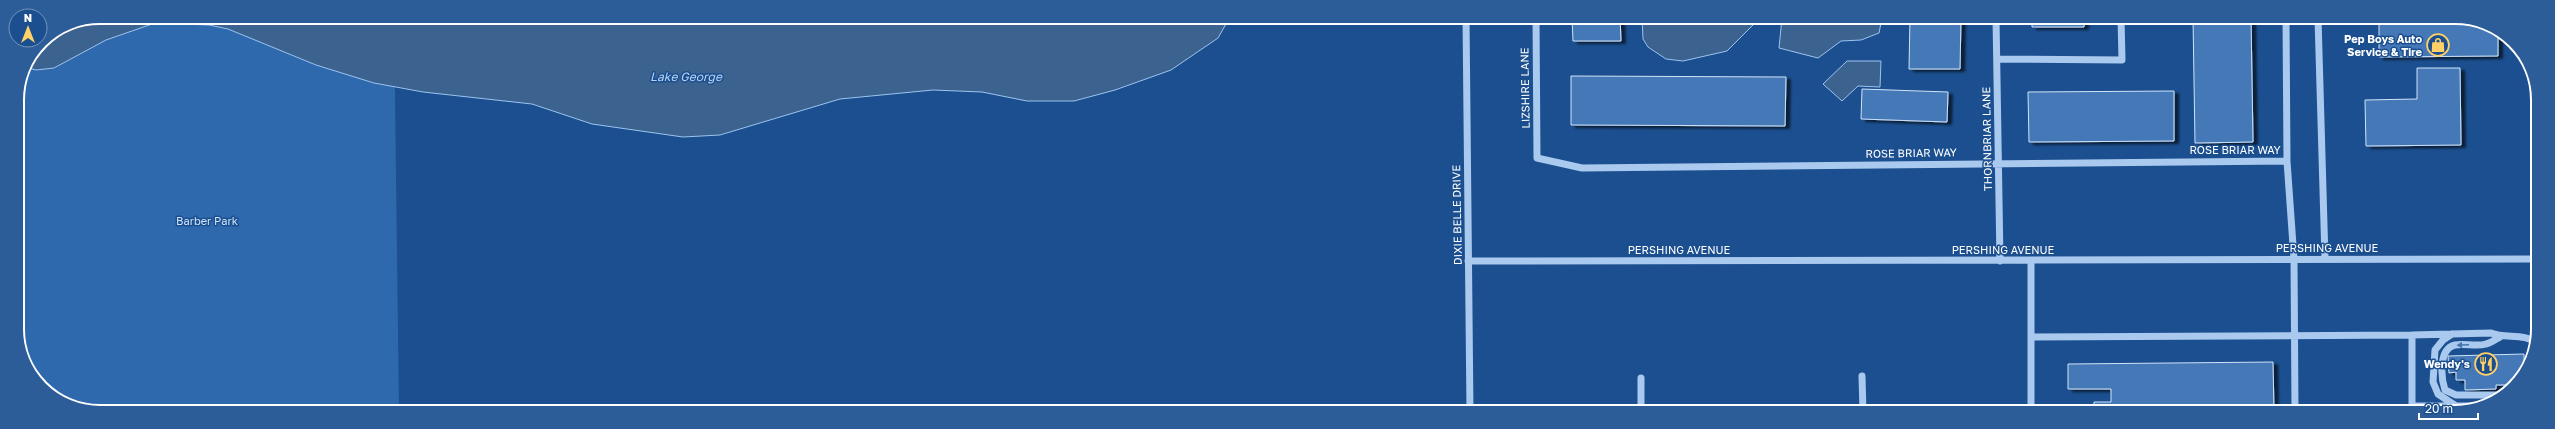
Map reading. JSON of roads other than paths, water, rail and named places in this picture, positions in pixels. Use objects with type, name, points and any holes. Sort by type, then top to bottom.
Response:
[{"type":"street","name":"DIXIE BELLE DRIVE","points":[[1466,24],[1470,405]]},
{"type":"street","name":"LIZSHIRE LANE","points":[[1536,24],[1537,158]]},
{"type":"street","name":"THORNBRIAR LANE","points":[[1996,24],[2000,261]]},
{"type":"street","points":[[1997,59],[2122,60],[2121,24]]},
{"type":"street","points":[[2286,24],[2287,161],[2294,259],[2295,405]]},
{"type":"street","points":[[2318,24],[2324,259]]},
{"type":"street","name":"ROSE BRIAR WAY","points":[[1537,158],[1582,168],[2287,161]]},
{"type":"street","name":"PERSHING AVENUE","points":[[1468,261],[2531,259]]},
{"type":"street","points":[[2031,261],[2031,405]]},
{"type":"street","points":[[2031,337],[2412,335],[2491,333],[2500,337],[2530,338]]},
{"type":"street","points":[[2452,334],[2443,340],[2435,350],[2433,382],[2438,394],[2454,405]]},
{"type":"street","points":[[2412,335],[2412,405]]},
{"type":"street","points":[[2493,395],[2456,395],[2445,390],[2443,384],[2442,362],[2448,349],[2454,346],[2486,344],[2500,337]]},
{"type":"street","points":[[1862,376],[1863,405]]},
{"type":"street","points":[[1641,378],[1641,405]]},
{"type":"water","name":"Lake George","points":[[152,24],[106,40],[54,68],[36,70],[31,69],[44,48],[48,48],[48,44],[66,32],[85,25]]},
{"type":"water","name":"Lake George","points":[[182,24],[1226,24],[1218,38],[1171,70],[1115,90],[1074,101],[1027,101],[982,92],[933,90],[840,99],[720,135],[683,137],[592,124],[532,104],[423,92],[374,83],[316,65],[228,29],[209,25]]},
{"type":"water","points":[[1642,24],[1753,24],[1727,51],[1683,61],[1666,59],[1648,47],[1643,39]]},
{"type":"water","points":[[1781,24],[1881,24],[1879,33],[1861,40],[1841,41],[1818,58],[1779,48]]},
{"type":"water","points":[[1847,61],[1881,61],[1880,87],[1858,86],[1842,101],[1823,84]]},
{"type":"place","name":"Pep Boys Auto Service & Tire","points":[[2438,45]]},
{"type":"place","name":"Wendy's","points":[[2486,364]]},
{"type":"park label","name":"Barber Park","points":[[207,221]]}]
